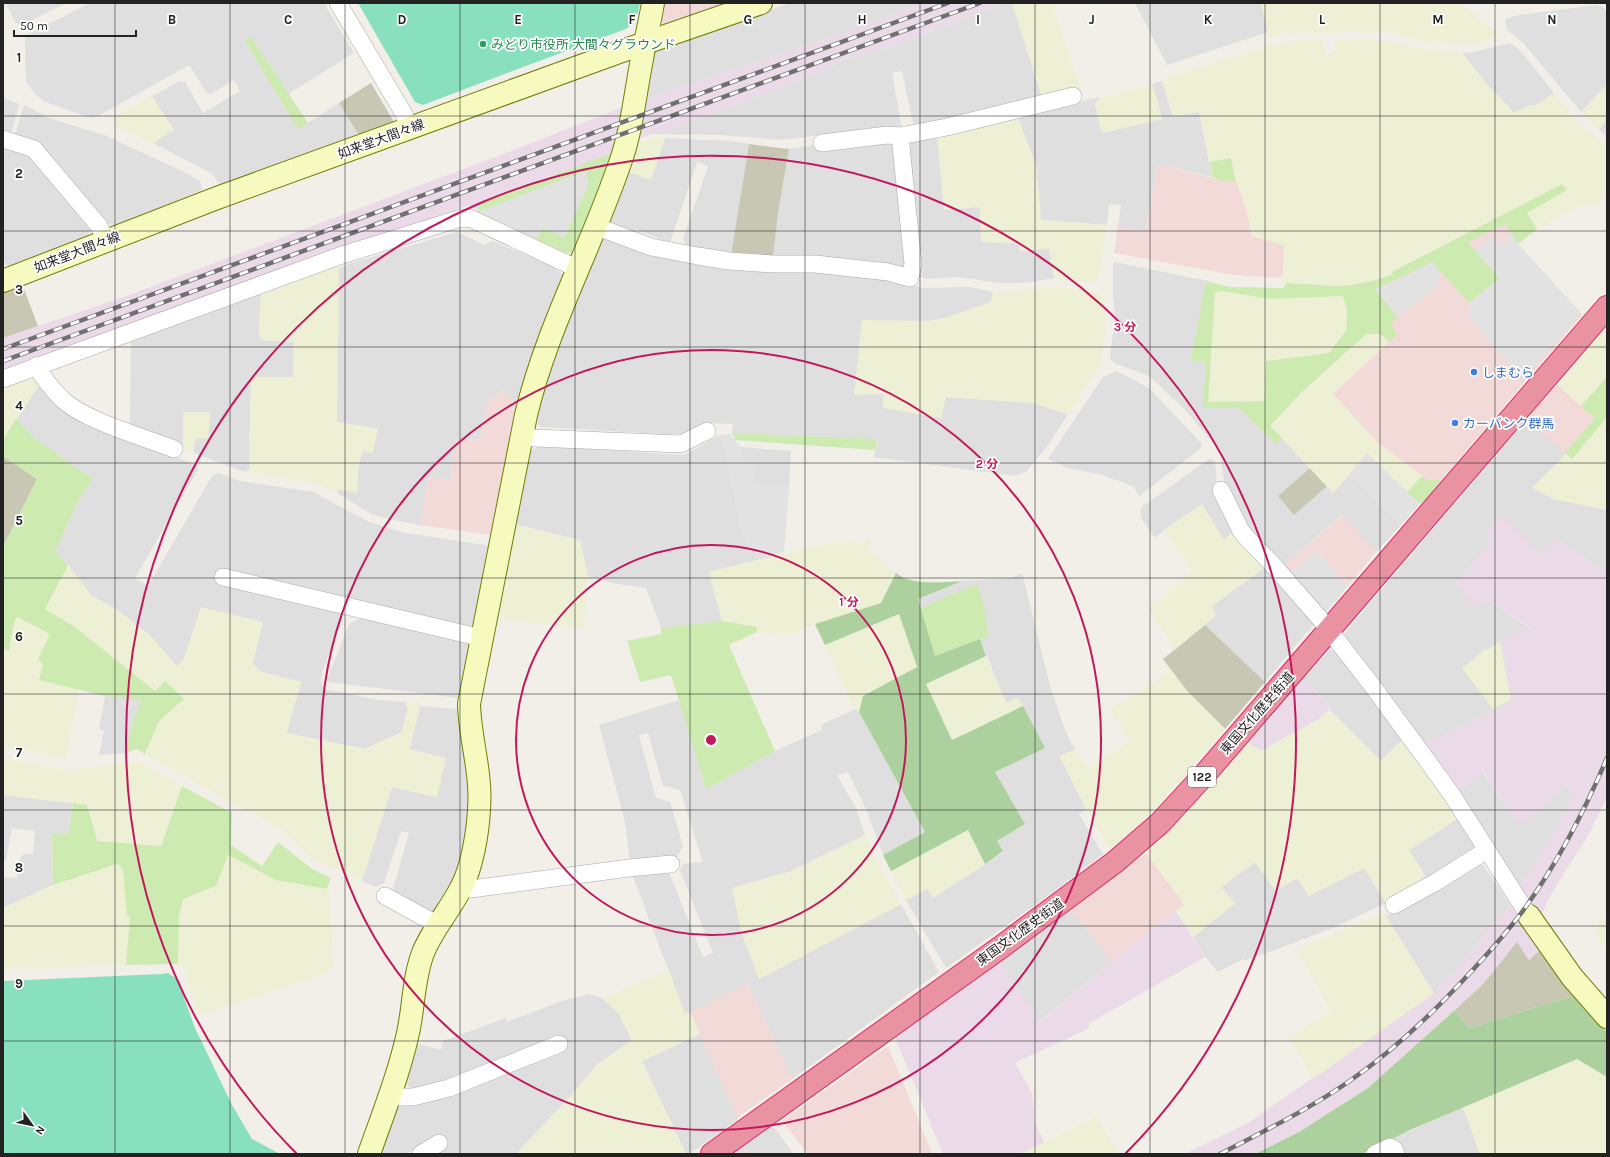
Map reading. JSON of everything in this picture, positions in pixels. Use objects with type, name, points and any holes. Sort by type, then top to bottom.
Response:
[{"type":"highway","name":"東国文化歴史街道","points":[[712,1154],[1001,947],[1102,872],[1160,823],[1205,774],[1607,307]]},
{"type":"street","points":[[338,3],[404,114],[409,129]]},
{"type":"street","points":[[369,1154],[390,1094],[409,1032],[420,963],[438,925],[462,888],[472,859],[479,810],[479,781],[470,732],[469,704],[522,435],[536,374],[623,154],[653,3]]},
{"type":"street","name":"如来堂大間々線","points":[[4,278],[409,129],[761,3]]},
{"type":"street","points":[[822,143],[887,135],[900,136],[947,127],[1073,96]]},
{"type":"street","points":[[595,226],[650,247],[728,261],[766,264],[815,264],[888,272],[910,278],[913,264],[900,136]]},
{"type":"street","points":[[3,139],[34,149],[99,226],[106,240]]},
{"type":"street","points":[[3,379],[342,255],[458,219],[465,218],[477,221],[578,269]]},
{"type":"street","points":[[36,366],[63,400],[82,413],[174,449]]},
{"type":"street","points":[[522,435],[534,438],[681,444],[707,431]]},
{"type":"street","points":[[1221,490],[1244,534],[1275,567],[1371,684],[1452,795],[1529,916],[1572,977],[1605,1009]]},
{"type":"street","points":[[223,577],[482,638]]},
{"type":"street","points":[[1394,905],[1436,882],[1487,850]]},
{"type":"street","points":[[462,888],[472,889],[629,868],[671,864]]},
{"type":"street","points":[[385,896],[438,925]]},
{"type":"street","points":[[390,1094],[401,1097],[413,1097],[449,1088],[559,1044]]},
{"type":"street","points":[[421,1154],[439,1142]]},
{"type":"street","points":[[1375,1154],[1390,1147],[1394,1149],[1396,1154]]},
{"type":"shaded area","points":[[5,3],[66,3],[22,25],[16,23]]},
{"type":"shaded area","points":[[90,3],[324,3],[354,53],[288,94],[251,37],[245,41],[298,129],[339,103],[359,135],[221,185],[211,173],[153,143],[115,126],[114,118],[180,81],[185,82],[203,113],[240,91],[234,80],[211,94],[207,93],[189,65],[100,115],[91,118],[45,102],[36,95],[26,82],[25,38],[27,35]]},
{"type":"shaded area","points":[[664,3],[728,3],[664,25],[661,21]]},
{"type":"shaded area","points":[[790,3],[925,3],[827,39],[643,100],[652,54],[656,50]]},
{"type":"shaded area","points":[[925,3],[1005,3],[886,48],[855,57],[850,57],[835,63],[833,67],[684,124],[634,140],[643,100],[827,39]]},
{"type":"shaded area","points":[[1005,3],[1012,3],[1042,97],[919,126],[913,123],[902,71],[892,73],[902,129],[895,127],[781,140],[721,135],[653,134],[684,124],[833,67],[835,63],[850,57],[855,57],[886,48]]},
{"type":"shaded area","points":[[1012,3],[1061,3],[1053,6],[1081,89],[1042,97]]},
{"type":"shaded area","points":[[1135,3],[1261,3],[1268,32],[1167,65]]},
{"type":"shaded area","points":[[1261,3],[1459,3],[1499,33],[1499,35],[1487,42],[1466,45],[1421,41],[1389,32],[1288,33],[1266,37],[1265,34],[1268,32]]},
{"type":"shaded area","points":[[1596,5],[1601,6],[1607,11],[1607,84],[1581,112],[1524,44],[1507,30],[1505,22],[1506,19],[1513,16]]},
{"type":"shaded area","points":[[1322,39],[1326,55],[1329,55],[1335,49],[1334,42],[1337,39],[1387,41],[1415,47],[1462,53],[1490,88],[1514,113],[1518,110],[1525,109],[1530,105],[1535,106],[1554,93],[1579,124],[1607,147],[1607,196],[1595,205],[1585,205],[1577,208],[1537,229],[1527,213],[1565,191],[1561,185],[1393,272],[1393,274],[1372,281],[1352,285],[1335,286],[1287,283],[1285,285],[1281,280],[1283,276],[1284,245],[1252,236],[1247,211],[1236,181],[1231,158],[1210,162],[1199,112],[1173,117],[1162,81],[1166,77],[1262,48],[1292,41]]},
{"type":"shaded area","points":[[1510,43],[1525,56],[1554,93],[1535,106],[1530,105],[1514,113],[1490,88],[1462,53],[1474,52]]},
{"type":"shaded area","points":[[1162,81],[1173,117],[1199,111],[1212,177],[1164,165],[1157,166],[1146,231],[1118,226],[1121,205],[1109,204],[1107,225],[1041,220],[1036,165],[1017,116],[1101,97],[1096,102],[1102,133],[1162,119],[1154,89],[1151,85]]},
{"type":"shaded area","points":[[371,83],[394,122],[359,135],[339,103]]},
{"type":"shaded area","points":[[1607,84],[1607,119],[1599,130],[1581,112]]},
{"type":"shaded area","points":[[1151,85],[1154,89],[1162,119],[1102,133],[1095,105],[1096,102],[1102,97]]},
{"type":"shaded area","points":[[152,96],[174,130],[153,143],[115,126],[114,118]]},
{"type":"shaded area","points":[[3,98],[19,104],[11,134],[3,131]]},
{"type":"shaded area","points":[[24,105],[49,118],[104,135],[180,170],[200,181],[202,190],[116,226],[107,223],[48,156],[40,143],[15,134]]},
{"type":"shaded area","points":[[626,106],[615,152],[608,156],[481,203],[478,210],[469,205],[3,372],[3,338],[129,295],[498,156]]},
{"type":"shaded area","points":[[1017,116],[1036,165],[1041,220],[1107,225],[1099,277],[1094,283],[1054,278],[1049,248],[1020,251],[1019,243],[981,242],[980,207],[944,210],[937,136]]},
{"type":"shaded area","points":[[1607,119],[1607,136],[1599,130]]},
{"type":"shaded area","points":[[937,136],[980,207],[982,242],[1019,243],[1020,251],[1050,248],[1054,278],[1023,283],[999,283],[958,277],[926,279],[919,276],[906,146],[911,139]]},
{"type":"shaded area","points":[[653,138],[665,138],[651,180],[626,171],[634,145]]},
{"type":"shaded area","points":[[665,138],[731,141],[749,144],[731,255],[688,249],[683,239],[708,166],[697,162],[670,243],[635,229],[634,231],[609,222],[626,171],[651,180]]},
{"type":"shaded area","points":[[887,140],[896,147],[908,263],[900,269],[773,258],[778,213],[789,149],[814,145],[815,149]]},
{"type":"shaded area","points":[[749,144],[789,149],[778,213],[773,258],[731,255]]},
{"type":"shaded area","points":[[3,145],[30,155],[91,226],[88,236],[10,267],[3,261]]},
{"type":"shaded area","points":[[1164,165],[1223,181],[1236,181],[1247,211],[1252,236],[1284,245],[1283,276],[1281,278],[1233,275],[1114,253],[1118,226],[1146,231],[1157,166]]},
{"type":"shaded area","points":[[586,171],[589,184],[564,238],[543,228],[537,239],[477,212]]},
{"type":"shaded area","points":[[1505,224],[1518,244],[1582,315],[1441,480],[1428,480],[1378,443],[1332,394],[1397,334],[1391,323],[1432,262],[1469,303],[1500,278],[1468,242]]},
{"type":"shaded area","points":[[457,232],[484,245],[492,241],[552,266],[566,277],[521,406],[516,404],[503,390],[487,402],[481,439],[457,440],[450,480],[429,477],[420,525],[373,515],[337,493],[339,489],[357,492],[358,469],[362,451],[378,429],[337,422],[339,268],[351,263]]},
{"type":"shaded area","points":[[1512,234],[1518,244],[1581,313],[1530,372],[1525,367],[1517,375],[1470,318],[1469,303],[1500,278],[1475,251],[1493,235],[1501,244]]},
{"type":"shaded area","points":[[606,238],[647,255],[678,261],[892,278],[923,288],[970,287],[993,292],[991,302],[949,317],[930,321],[900,321],[883,394],[941,418],[946,397],[1033,403],[1068,414],[1049,444],[1027,471],[1015,476],[874,457],[877,439],[732,433],[733,424],[704,423],[682,434],[541,427],[533,419],[539,395],[599,241]]},
{"type":"shaded area","points":[[1114,262],[1208,281],[1191,361],[1206,361],[1238,407],[1276,444],[1282,438],[1333,493],[1349,475],[1401,525],[1376,552],[1342,515],[1283,566],[1259,545],[1225,487],[1220,451],[1186,411],[1149,376],[1114,363],[1110,359],[1115,314],[1113,297]]},
{"type":"shaded area","points":[[1432,262],[1441,273],[1436,287],[1398,317],[1375,289]]},
{"type":"shaded area","points":[[335,266],[339,268],[337,422],[378,429],[373,453],[362,451],[358,469],[357,493],[339,489],[337,493],[313,482],[246,472],[249,470],[251,377],[293,377],[294,342],[261,340],[259,335],[261,291]]},
{"type":"shaded area","points":[[22,284],[38,326],[3,338],[3,292]]},
{"type":"shaded area","points":[[1048,288],[1090,290],[1103,296],[1105,302],[1105,332],[1100,366],[1068,414],[1033,403],[946,397],[941,418],[883,408],[883,394],[854,395],[862,320],[930,321],[949,317],[991,302],[993,292]]},
{"type":"shaded area","points":[[261,291],[259,335],[261,340],[294,342],[293,377],[251,377],[249,470],[246,472],[239,470],[194,453],[194,445],[197,438],[208,439],[210,412],[183,412],[183,445],[130,425],[131,340]]},
{"type":"shaded area","points":[[1223,291],[1270,299],[1343,296],[1347,309],[1346,331],[1329,353],[1266,361],[1264,401],[1208,402],[1215,292]]},
{"type":"shaded area","points":[[1607,326],[1607,377],[1581,406],[1557,385]]},
{"type":"shaded area","points":[[1366,334],[1380,334],[1389,342],[1333,394],[1378,443],[1422,476],[1407,492],[1367,453],[1333,493],[1270,426],[1302,392]]},
{"type":"shaded area","points":[[1117,371],[1149,388],[1202,444],[1199,450],[1139,496],[1135,488],[1128,484],[1102,475],[1068,468],[1048,459],[1103,377]]},
{"type":"shaded area","points":[[27,378],[40,384],[3,440],[3,387]]},
{"type":"shaded area","points":[[40,384],[121,435],[196,465],[198,470],[135,578],[148,586],[212,476],[218,473],[240,481],[313,492],[367,521],[405,533],[492,546],[474,629],[340,612],[342,619],[322,673],[321,681],[324,689],[379,700],[405,702],[408,708],[402,732],[365,749],[286,733],[301,682],[262,672],[201,607],[184,659],[177,667],[149,635],[116,609],[92,596],[68,565],[55,552],[77,503],[93,478],[36,439],[16,419]]},
{"type":"shaded area","points":[[1557,385],[1595,418],[1565,453],[1526,420]]},
{"type":"shaded area","points":[[503,390],[516,404],[521,406],[492,535],[420,525],[429,477],[450,480],[457,440],[481,439],[487,402]]},
{"type":"shaded area","points":[[183,412],[210,412],[208,439],[197,438],[194,445],[194,453],[183,449]]},
{"type":"shaded area","points":[[1607,417],[1607,510],[1554,499],[1532,488],[1564,456],[1567,454],[1572,458]]},
{"type":"shaded area","points":[[1526,420],[1567,454],[1563,456],[1554,499],[1607,510],[1607,572],[1556,539],[1540,554],[1484,532],[1492,542],[1455,584],[1488,601],[1531,629],[1501,640],[1513,702],[1423,745],[1344,639],[1344,634]]},
{"type":"shaded area","points":[[732,433],[732,437],[741,447],[739,460],[756,462],[755,485],[789,488],[784,552],[759,560],[742,534],[723,440],[718,436]]},
{"type":"shaded area","points":[[718,436],[723,440],[742,534],[759,560],[709,572],[722,621],[661,628],[646,588],[612,583],[588,576],[580,540],[513,524],[527,454],[537,447],[684,455]]},
{"type":"shaded area","points":[[741,447],[791,451],[789,488],[755,486],[739,460]]},
{"type":"shaded area","points":[[1367,453],[1420,504],[1401,525],[1349,475]]},
{"type":"shaded area","points":[[3,456],[37,479],[3,547]]},
{"type":"shaded area","points":[[1209,459],[1215,460],[1217,491],[1235,530],[1224,540],[1164,530],[1155,538],[1141,518],[1141,508]]},
{"type":"shaded area","points":[[1310,468],[1327,486],[1294,515],[1278,496]]},
{"type":"shaded area","points":[[1202,504],[1224,540],[1235,530],[1265,567],[1212,606],[1216,615],[1175,650],[1148,608],[1164,598],[1192,571],[1164,530]]},
{"type":"shaded area","points":[[1343,515],[1376,552],[1348,586],[1316,550],[1290,574],[1283,566]]},
{"type":"shaded area","points":[[1503,516],[1540,554],[1556,539],[1607,572],[1607,797],[1589,834],[1550,896],[1541,916],[1519,886],[1539,858],[1574,794],[1565,787],[1541,809],[1519,825],[1484,773],[1457,792],[1423,745],[1513,702],[1501,640],[1531,628],[1488,601],[1476,608],[1455,584],[1492,542],[1484,532]]},
{"type":"shaded area","points":[[513,524],[580,540],[588,576],[583,629],[497,618],[496,615]]},
{"type":"shaded area","points":[[871,538],[870,551],[896,573],[882,603],[815,624],[789,635],[757,632],[757,627],[722,621],[709,572],[832,542],[855,541],[863,545],[864,541]]},
{"type":"shaded area","points":[[1316,550],[1348,586],[1325,613],[1290,574]]},
{"type":"shaded area","points":[[68,565],[92,596],[116,609],[149,635],[177,666],[184,659],[201,607],[263,622],[253,663],[262,672],[301,682],[287,733],[365,749],[402,732],[408,708],[405,702],[421,702],[410,749],[446,758],[437,797],[392,787],[362,881],[316,861],[280,829],[145,754],[159,721],[184,699],[156,692],[75,627],[44,609]]},
{"type":"shaded area","points":[[1265,567],[1315,623],[1265,682],[1205,625],[1216,615],[1212,606]]},
{"type":"shaded area","points":[[1022,573],[1050,686],[1065,730],[1075,749],[1060,757],[1086,809],[1079,814],[1103,854],[1042,900],[946,968],[906,900],[927,889],[933,898],[1003,852],[997,841],[1025,824],[995,772],[1045,748],[1018,698],[1006,703],[980,639],[935,656],[918,599],[962,581],[1012,578]]},
{"type":"shaded area","points":[[899,614],[917,667],[863,696],[859,712],[855,709],[825,645]]},
{"type":"shaded area","points":[[17,616],[50,634],[38,659],[43,664],[39,680],[79,690],[66,759],[3,746],[3,648],[8,650],[12,639],[13,626]]},
{"type":"shaded area","points":[[360,618],[469,644],[472,648],[462,695],[459,698],[328,682],[328,677],[349,624]]},
{"type":"shaded area","points":[[1205,625],[1265,682],[1225,729],[1187,691],[1163,659]]},
{"type":"shaded area","points":[[1500,641],[1511,700],[1493,709],[1462,668],[1485,649],[1487,650]]},
{"type":"shaded area","points":[[1330,650],[1334,650],[1402,740],[1381,761],[1330,710],[1331,707],[1304,679]]},
{"type":"shaded area","points":[[986,656],[1006,703],[1018,698],[1023,706],[952,740],[926,684]]},
{"type":"shaded area","points":[[1171,671],[1187,691],[1225,729],[1147,817],[1110,849],[1086,809],[1060,756],[1075,749],[1088,768],[1130,741],[1110,710]]},
{"type":"shaded area","points":[[1304,679],[1331,707],[1330,710],[1316,721],[1261,751],[1248,743]]},
{"type":"shaded area","points":[[105,696],[142,700],[134,717],[125,753],[99,755],[104,731],[99,729]]},
{"type":"shaded area","points":[[679,700],[706,789],[775,751],[822,730],[821,725],[855,709],[859,712],[925,832],[883,855],[867,811],[848,772],[837,775],[856,808],[865,835],[789,872],[732,888],[742,934],[759,979],[901,904],[939,972],[792,1079],[748,984],[685,1015],[632,874],[661,868],[670,875],[703,957],[713,953],[680,870],[683,864],[703,862],[680,790],[663,786],[648,733],[639,735],[656,798],[670,802],[683,846],[677,857],[630,863],[625,822],[599,725]]},
{"type":"shaded area","points":[[420,706],[457,709],[460,712],[472,793],[460,872],[435,915],[396,896],[393,889],[409,833],[401,831],[384,883],[376,887],[362,881],[392,787],[436,797],[409,749]]},
{"type":"shaded area","points":[[1330,710],[1381,761],[1402,740],[1438,787],[1458,818],[1409,850],[1428,880],[1386,903],[1364,868],[1309,896],[1297,878],[1276,891],[1255,862],[1221,887],[1235,903],[1193,937],[1176,911],[1184,904],[1146,853],[1174,826],[1248,743],[1261,751],[1316,721]]},
{"type":"shaded area","points":[[3,758],[67,770],[139,762],[182,786],[161,846],[97,841],[87,805],[3,795]]},
{"type":"shaded area","points":[[1483,773],[1519,824],[1541,809],[1565,787],[1575,794],[1539,858],[1519,886],[1457,792]]},
{"type":"shaded area","points":[[3,795],[73,803],[69,834],[52,833],[53,885],[3,908],[3,877],[17,878],[19,859],[24,854],[33,854],[35,831],[12,828],[6,860],[3,862]]},
{"type":"shaded area","points":[[1458,818],[1477,847],[1428,880],[1409,850]]},
{"type":"shaded area","points":[[968,830],[985,864],[933,898],[927,889],[906,900],[891,871]]},
{"type":"shaded area","points":[[865,835],[881,869],[901,904],[759,979],[742,934],[732,888],[789,872]]},
{"type":"shaded area","points":[[1146,853],[1185,904],[1112,962],[1071,910]]},
{"type":"shaded area","points":[[228,855],[276,880],[330,890],[333,966],[327,973],[319,976],[198,1016],[184,967],[178,964],[179,915],[183,899],[216,886]]},
{"type":"shaded area","points":[[1255,862],[1276,891],[1297,878],[1351,874],[1364,868],[1386,903],[1333,928],[1246,960],[1243,959],[1218,972],[1205,957],[1193,937],[1235,903],[1221,887]]},
{"type":"shaded area","points":[[1477,863],[1483,865],[1510,904],[1455,971],[1434,993],[1386,916]]},
{"type":"shaded area","points":[[117,864],[123,869],[127,915],[130,915],[126,965],[3,969],[3,908],[53,885]]},
{"type":"shaded area","points":[[1510,904],[1540,950],[1529,960],[1517,943],[1484,983],[1368,1088],[1299,1132],[1255,1154],[1185,1154],[1248,1123],[1434,993],[1455,971]]},
{"type":"shaded area","points":[[1071,910],[1112,962],[1039,1022],[1000,962]]},
{"type":"shaded area","points":[[1176,911],[1205,957],[1090,1023],[1088,1029],[1015,1063],[1032,1093],[1035,1123],[1044,1142],[1021,1154],[943,1154],[895,1037],[1000,962],[1040,1022]]},
{"type":"shaded area","points":[[1384,913],[1434,993],[1313,1079],[1289,1037],[1331,1012],[1297,949]]},
{"type":"shaded area","points":[[1607,914],[1607,951],[1596,937],[1597,923]]},
{"type":"shaded area","points":[[1517,942],[1529,960],[1540,950],[1573,996],[1469,1028],[1455,1010],[1484,983]]},
{"type":"shaded area","points":[[669,970],[685,1014],[690,1012],[700,1034],[642,1061],[686,1154],[517,1154],[598,1064],[632,1040],[619,1014],[602,998]]},
{"type":"shaded area","points":[[748,984],[792,1079],[737,1118],[690,1012]]},
{"type":"shaded area","points":[[590,994],[602,998],[619,1014],[632,1040],[598,1064],[517,1154],[432,1154],[444,1147],[439,1134],[406,1154],[378,1154],[394,1108],[451,1094],[448,1082],[412,1090],[410,1089],[404,1078],[414,1043],[441,1050],[443,1041],[506,1018],[507,1022],[562,1001]]},
{"type":"shaded area","points":[[700,1034],[738,1119],[689,1154],[686,1154],[642,1061]]},
{"type":"shaded area","points":[[888,1046],[931,1151],[930,1154],[808,1154],[782,1121]]},
{"type":"shaded area","points":[[1577,1059],[1607,1077],[1607,1154],[1480,1154],[1463,1107]]},
{"type":"shaded area","points":[[1463,1107],[1480,1154],[1401,1154],[1394,1138]]},
{"type":"shaded area","points":[[1097,1116],[1119,1154],[1021,1154],[1044,1142]]},
{"type":"shaded area","points":[[773,1126],[793,1153],[749,1154],[744,1146]]},
{"type":"shaded area","points":[[744,1146],[749,1154],[733,1154]]},
{"type":"green space","name":"みどり市役所 大間々グラウンド","points":[[358,3],[640,3],[636,18],[626,29],[423,105],[415,102]]},
{"type":"green space","points":[[251,37],[308,123],[298,129],[245,41]]},
{"type":"green space","points":[[615,152],[576,250],[571,253],[566,253],[477,212],[481,203]]},
{"type":"green space","points":[[1231,158],[1236,181],[1223,181],[1212,177],[1210,162]]},
{"type":"green space","points":[[1562,184],[1567,190],[1527,213],[1537,229],[1518,244],[1505,224],[1468,242],[1500,278],[1469,303],[1432,262],[1375,289],[1398,317],[1391,323],[1397,334],[1389,342],[1380,334],[1366,334],[1302,392],[1270,426],[1282,438],[1276,444],[1238,407],[1203,408],[1206,362],[1191,361],[1206,281],[1230,287],[1283,288],[1287,283],[1335,286],[1352,285],[1372,281],[1393,274],[1392,272]],"holes":[[[1223,291],[1270,299],[1343,296],[1347,309],[1346,331],[1329,353],[1266,361],[1264,401],[1208,402],[1215,292]]]},
{"type":"green space","points":[[1607,377],[1607,417],[1572,459],[1565,453],[1595,418],[1581,406]]},
{"type":"green space","points":[[16,419],[36,439],[93,478],[77,503],[55,552],[68,565],[45,609],[75,627],[155,691],[165,681],[184,699],[159,721],[145,754],[137,749],[125,753],[134,717],[142,700],[105,696],[39,680],[43,664],[38,659],[50,634],[17,617],[9,651],[3,648],[3,547],[37,479],[3,456],[3,440]]},
{"type":"green space","points":[[732,433],[877,439],[875,450],[735,440]]},
{"type":"green space","points":[[1422,476],[1428,480],[1441,480],[1427,499],[1420,504],[1407,492]]},
{"type":"green space","points":[[896,573],[902,577],[918,582],[962,581],[918,599],[935,656],[980,639],[986,656],[926,684],[952,740],[1023,706],[1045,748],[995,772],[1025,824],[997,841],[1003,851],[985,864],[968,830],[891,871],[883,855],[925,832],[859,712],[863,696],[917,667],[899,614],[825,645],[815,624],[881,603]]},
{"type":"green space","points":[[977,584],[983,603],[989,636],[935,656],[920,608]]},
{"type":"green space","points":[[722,621],[757,627],[757,632],[729,645],[775,751],[706,789],[671,675],[640,682],[627,641],[661,634],[661,628]]},
{"type":"green space","points":[[182,786],[232,813],[231,845],[262,866],[278,842],[312,869],[331,878],[327,889],[276,880],[228,855],[216,886],[183,899],[179,915],[178,964],[126,965],[130,916],[127,916],[123,869],[117,864],[53,885],[52,833],[69,834],[73,803],[87,805],[97,841],[161,846]]},
{"type":"green space","points":[[168,973],[177,979],[195,1028],[232,1105],[252,1139],[280,1154],[3,1154],[3,981]]},
{"type":"green space","points":[[1573,996],[1607,1032],[1607,1077],[1577,1059],[1410,1130],[1362,1154],[1255,1154],[1299,1132],[1368,1088],[1455,1010],[1469,1028]]},
{"type":"railway","points":[[3,349],[948,3]]},
{"type":"railway","points":[[3,361],[980,3]]},
{"type":"railway","points":[[1220,1154],[1303,1110],[1351,1080],[1402,1040],[1449,995],[1498,942],[1525,908],[1560,854],[1590,797],[1607,758]]},
{"type":"place","name":"みどり市役所 大間々グラウンド","points":[[483,44]]},
{"type":"place","name":"しまむら","points":[[1474,372]]},
{"type":"place","name":"カーバンク群馬","points":[[1455,423]]}]
